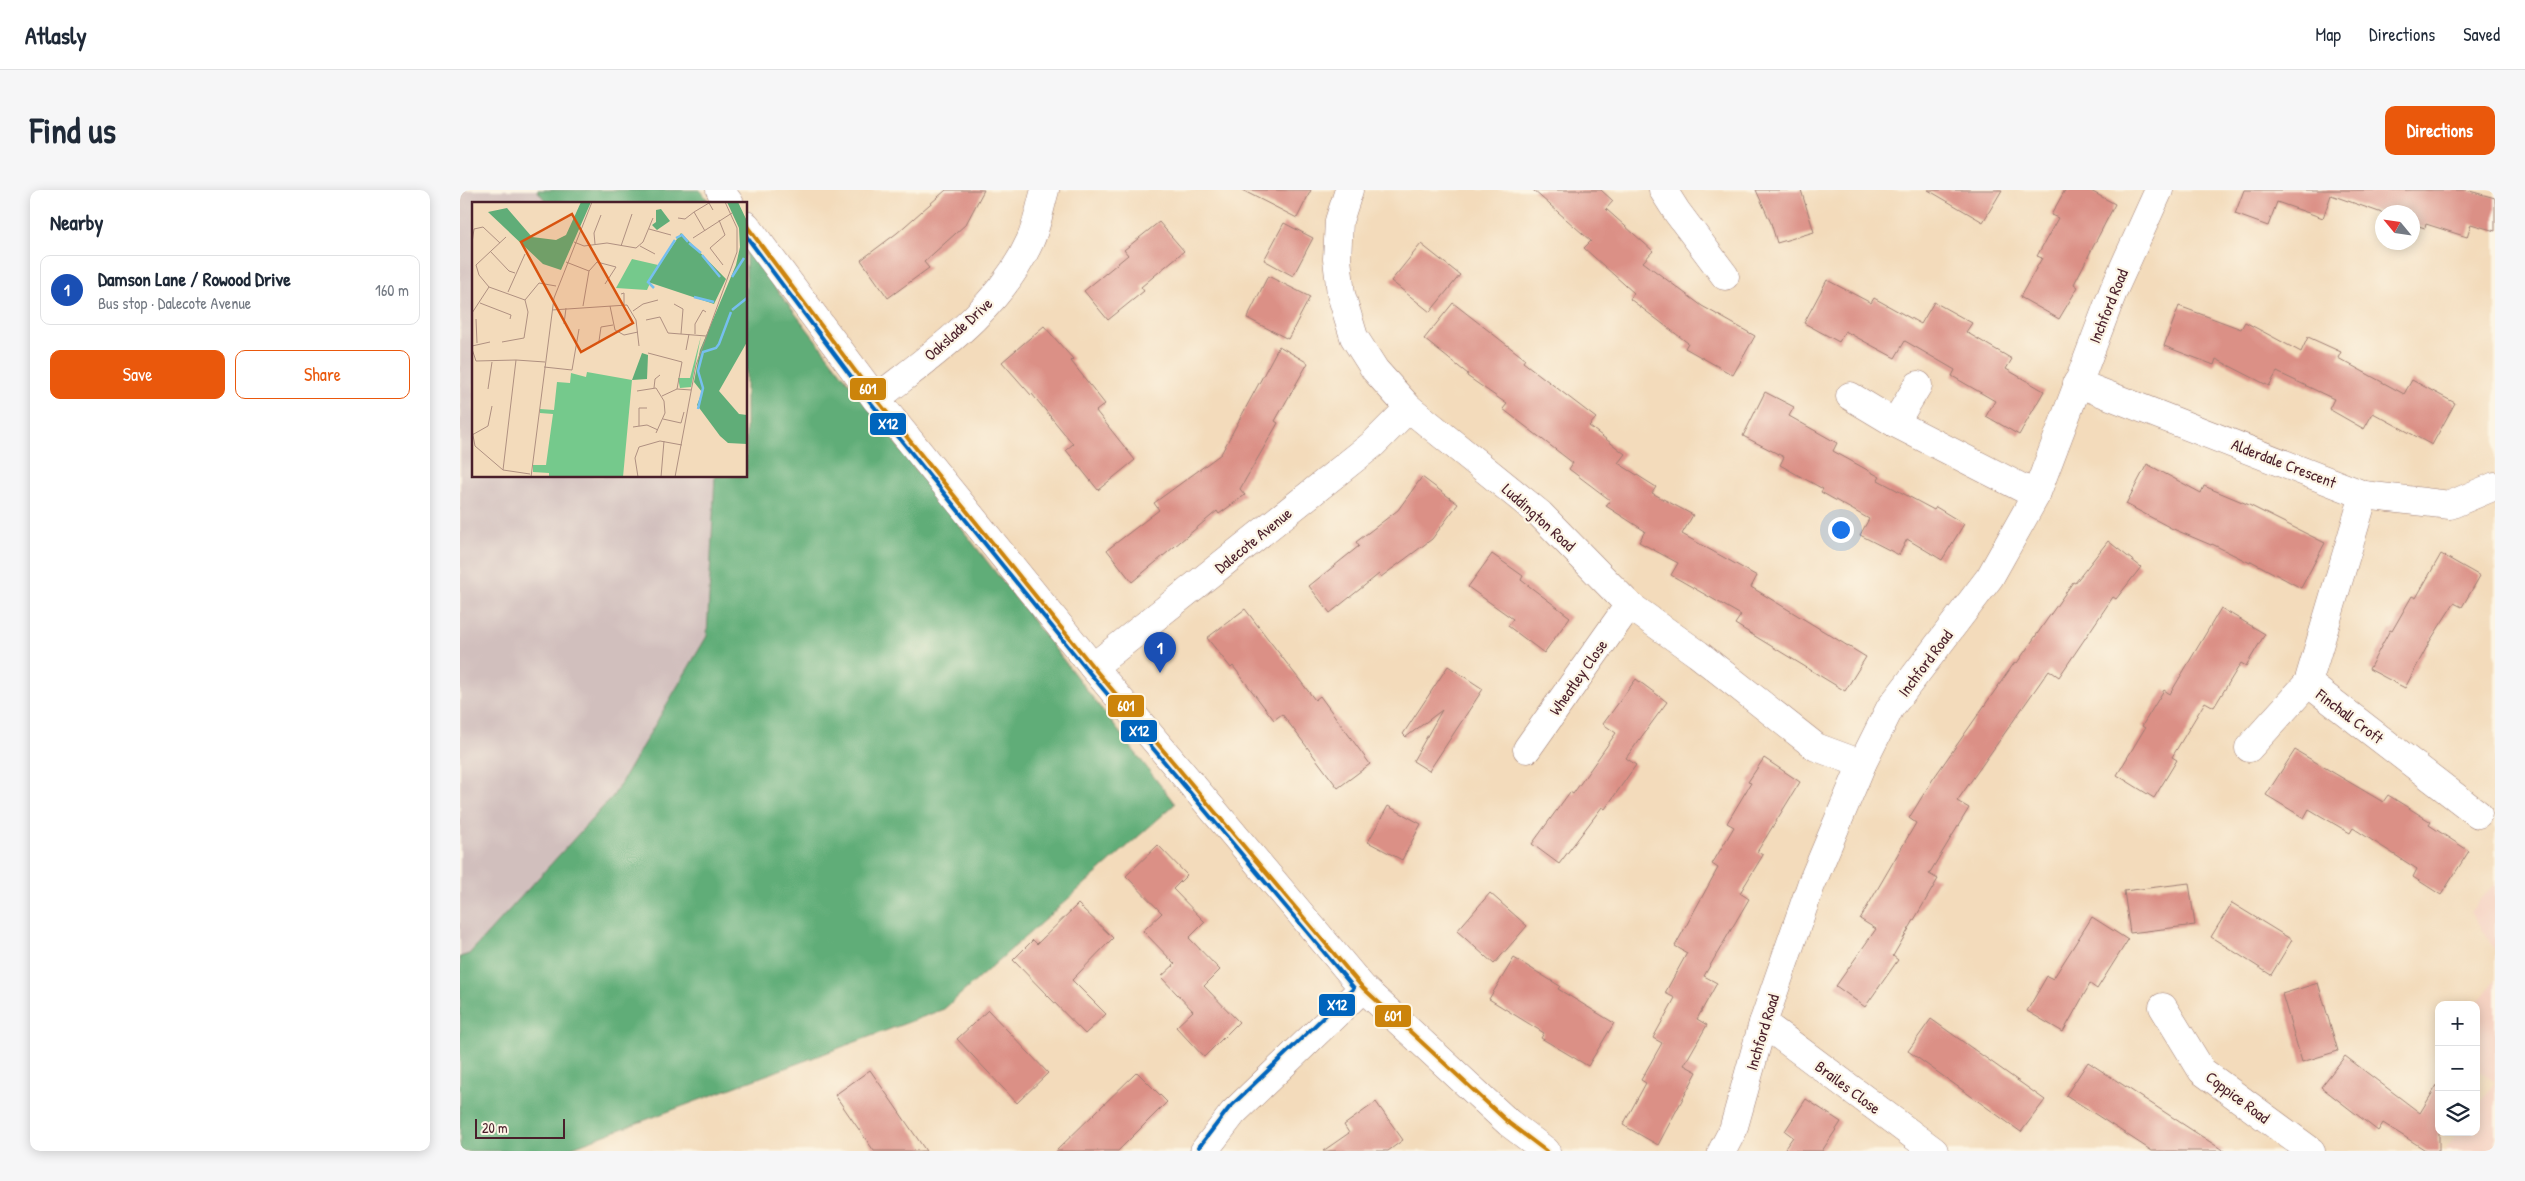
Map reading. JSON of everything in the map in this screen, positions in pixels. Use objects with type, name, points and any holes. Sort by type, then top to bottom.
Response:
[{"type":"street","points":[[720,190],[729,202]]},
{"type":"street","name":"Oakslade Drive","points":[[876,399],[938,349],[988,305],[1009,277],[1030,241],[1045,190]]},
{"type":"street","name":"Luddington Road","points":[[1349,190],[1339,221],[1337,259],[1341,294],[1354,337],[1375,370],[1408,408],[1540,514],[1629,605],[1698,654],[1816,747],[1862,764]]},
{"type":"street","points":[[1664,190],[1677,212],[1726,276]]},
{"type":"street","name":"Inchford Road","points":[[1722,1151],[1733,1130],[1763,1023],[1811,885],[1862,764],[1890,708],[1990,577],[2036,495],[2114,289],[2159,190]]},
{"type":"street","points":[[748,229],[876,399],[1094,668],[1363,988],[1509,1123],[1546,1151]]},
{"type":"street","name":"Alderdale Crescent","points":[[2077,383],[2364,495],[2450,505],[2495,486]]},
{"type":"street","points":[[1895,422],[1918,385]]},
{"type":"street","points":[[1850,396],[1895,422],[2036,495]]},
{"type":"street","name":"Dalecote Avenue","points":[[1094,668],[1373,444],[1408,408]]},
{"type":"street","name":"Finchall Croft","points":[[2364,495],[2308,683],[2478,814]]},
{"type":"street","name":"Wheatley Close","points":[[1527,749],[1629,605]]},
{"type":"street","points":[[2249,748],[2308,683]]},
{"type":"street","points":[[1204,1151],[1232,1113],[1363,988]]},
{"type":"street","name":"Coppice Road","points":[[2163,1007],[2202,1071],[2311,1151]]},
{"type":"street","name":"Brailes Close","points":[[1763,1023],[1934,1151]]},
{"type":"shaded area","points":[[460,190],[679,190],[688,202],[472,202],[472,478],[748,478],[748,275],[1175,804],[944,1009],[562,1151],[460,1151]]},
{"type":"shaded area","points":[[2495,883],[2495,950],[2470,912]]},
{"type":"shaded area","points":[[2495,980],[2495,1082],[2480,1072],[2479,1001]]},
{"type":"shaded area","points":[[2495,1082],[2495,1151],[2445,1151],[2455,1136],[2480,1136],[2480,1103]]},
{"type":"green space","points":[[537,190],[700,190],[709,202],[546,202]]},
{"type":"green space","points":[[748,253],[1175,804],[944,1009],[562,1151],[460,1151],[460,957],[469,954],[613,796],[707,636],[715,478],[748,478]]},
{"type":"building","points":[[946,190],[984,190],[966,224],[924,262],[929,268],[888,298],[861,260],[897,233]]},
{"type":"building","points":[[1242,190],[1311,190],[1297,218]]},
{"type":"building","points":[[1533,190],[1601,190],[1613,201],[1606,209],[1653,251],[1643,262],[1702,306],[1755,336],[1733,375],[1685,348],[1688,343],[1630,299],[1634,293],[1584,248],[1591,241]]},
{"type":"building","points":[[1756,190],[1801,190],[1814,232],[1777,243],[1771,223]]},
{"type":"building","points":[[1928,190],[2002,190],[1983,222]]},
{"type":"building","points":[[2065,190],[2089,190],[2115,204],[2074,284],[2078,287],[2059,319],[2020,297],[2042,258],[2037,256],[2058,218],[2051,215]]},
{"type":"building","points":[[2244,190],[2466,190],[2495,198],[2495,231],[2471,224],[2467,237],[2426,224],[2425,228],[2420,226],[2420,205],[2375,205],[2375,211],[2331,195],[2323,218],[2277,202],[2268,226],[2235,214]]},
{"type":"building","points":[[1159,222],[1184,251],[1141,287],[1144,291],[1108,320],[1084,291],[1128,255],[1124,250]]},
{"type":"building","points":[[1284,223],[1313,238],[1293,276],[1264,260]]},
{"type":"building","points":[[1421,244],[1460,275],[1430,312],[1391,281]]},
{"type":"building","points":[[1268,276],[1310,297],[1288,339],[1247,318]]},
{"type":"building","points":[[1827,280],[1871,303],[1874,298],[1921,324],[1934,302],[1972,323],[1966,332],[2012,359],[2006,369],[2044,391],[2019,435],[1986,416],[1995,401],[1952,376],[1955,370],[1905,341],[1895,358],[1845,331],[1839,342],[1804,323]]},
{"type":"building","points":[[1453,303],[1525,359],[1523,362],[1596,418],[1589,426],[1625,454],[1618,463],[1656,487],[1652,493],[1693,515],[1682,534],[1757,576],[1751,587],[1866,657],[1845,691],[1735,624],[1741,615],[1671,575],[1678,563],[1639,542],[1645,531],[1606,506],[1610,500],[1569,469],[1573,463],[1503,409],[1507,404],[1467,376],[1468,374],[1424,339]]},
{"type":"building","points":[[2179,306],[2241,329],[2245,322],[2301,352],[2308,337],[2341,352],[2338,358],[2404,394],[2412,380],[2455,403],[2432,445],[2373,413],[2364,429],[2329,409],[2334,399],[2277,372],[2269,386],[2216,359],[2214,365],[2164,346]]},
{"type":"building","points":[[1044,326],[1073,359],[1071,361],[1105,404],[1096,411],[1135,460],[1098,490],[1066,450],[1073,444],[1032,394],[1002,362]]},
{"type":"building","points":[[1279,346],[1308,363],[1275,421],[1278,423],[1240,489],[1245,495],[1219,514],[1217,511],[1132,582],[1107,550],[1159,510],[1154,503],[1221,454]]},
{"type":"building","points":[[1765,392],[1794,407],[1789,416],[1837,443],[1833,451],[1880,477],[1878,480],[1934,510],[1936,507],[1964,524],[1942,560],[1907,539],[1899,555],[1860,535],[1869,519],[1821,492],[1823,489],[1780,465],[1784,457],[1743,436]]},
{"type":"building","points":[[2147,464],[2201,493],[2204,486],[2247,504],[2325,543],[2301,588],[2251,561],[2250,563],[2212,544],[2171,528],[2126,504]]},
{"type":"building","points":[[1422,477],[1458,504],[1432,539],[1381,577],[1379,574],[1330,613],[1309,586],[1359,546],[1356,542],[1398,510]]},
{"type":"building","points":[[2108,541],[2141,567],[2116,599],[2113,597],[2059,677],[2049,670],[1957,801],[1969,808],[1929,874],[1938,879],[1893,956],[1898,960],[1865,1007],[1836,986],[1876,929],[1860,919],[1916,823],[1909,818],[1933,779],[2015,662],[2017,663],[2073,582],[2075,583]]},
{"type":"building","points":[[1492,554],[1523,576],[1521,580],[1570,617],[1544,653],[1508,626],[1513,619],[1468,587]]},
{"type":"building","points":[[2441,554],[2480,576],[2462,607],[2454,603],[2430,641],[2405,688],[2369,669],[2390,630],[2392,631],[2412,596],[2416,598]]},
{"type":"building","points":[[2221,608],[2265,634],[2246,666],[2241,663],[2214,707],[2205,702],[2172,757],[2177,760],[2154,798],[2117,775],[2145,728],[2142,726],[2164,690],[2170,694]]},
{"type":"building","points":[[1245,609],[1315,700],[1320,696],[1370,764],[1338,788],[1282,714],[1274,720],[1233,666],[1231,668],[1207,638]]},
{"type":"building","points":[[1448,666],[1483,689],[1429,771],[1413,761],[1442,710],[1406,737],[1403,734]]},
{"type":"building","points":[[1636,679],[1667,702],[1626,758],[1636,765],[1605,809],[1602,807],[1559,864],[1532,844],[1570,792],[1573,794],[1616,733],[1603,724]]},
{"type":"building","points":[[2295,750],[2383,802],[2388,795],[2431,822],[2429,825],[2469,851],[2441,895],[2413,877],[2417,869],[2353,828],[2350,833],[2309,809],[2304,818],[2266,795]]},
{"type":"building","points":[[1764,758],[1800,782],[1757,852],[1763,855],[1740,893],[1749,899],[1704,976],[1717,983],[1697,1019],[1707,1025],[1684,1065],[1697,1072],[1658,1145],[1623,1125],[1646,1083],[1641,1080],[1662,1043],[1653,1038],[1675,998],[1665,993],[1687,953],[1675,946],[1718,868],[1712,864],[1734,827],[1727,823],[1751,783],[1748,782]]},
{"type":"building","points":[[1388,806],[1421,824],[1402,860],[1368,842]]},
{"type":"building","points":[[1158,845],[1187,875],[1173,889],[1205,922],[1189,938],[1220,970],[1204,986],[1239,1022],[1204,1057],[1176,1027],[1193,1011],[1161,977],[1175,964],[1143,931],[1162,913],[1126,876]]},
{"type":"building","points":[[2189,883],[2195,925],[2130,933],[2124,891]]},
{"type":"building","points":[[1490,893],[1527,926],[1494,964],[1457,931]]},
{"type":"building","points":[[2232,903],[2292,940],[2271,975],[2211,937]]},
{"type":"building","points":[[1078,904],[1113,938],[1072,980],[1106,1014],[1085,1034],[1013,960],[1033,940],[1037,944]]},
{"type":"building","points":[[2092,917],[2128,940],[2097,989],[2090,984],[2063,1032],[2027,1011],[2047,976],[2053,979]]},
{"type":"building","points":[[1514,958],[1560,986],[1558,989],[1614,1023],[1588,1066],[1541,1038],[1544,1033],[1489,999]]},
{"type":"building","points":[[2318,983],[2338,1051],[2302,1062],[2282,994]]},
{"type":"building","points":[[988,1010],[1048,1073],[1017,1103],[957,1039]]},
{"type":"building","points":[[1931,1019],[2045,1100],[2021,1132],[1908,1051]]},
{"type":"building","points":[[2345,1056],[2420,1113],[2435,1089],[2435,1136],[2439,1136],[2439,1151],[2427,1151],[2383,1123],[2378,1131],[2321,1087]]},
{"type":"building","points":[[2088,1062],[2224,1151],[2152,1151],[2066,1095]]},
{"type":"building","points":[[870,1070],[926,1151],[874,1151],[835,1095]]},
{"type":"building","points":[[1137,1072],[1167,1102],[1118,1151],[1056,1151]]},
{"type":"building","points":[[1806,1099],[1841,1122],[1822,1151],[1783,1151],[1793,1137],[1785,1131]]},
{"type":"building","points":[[1376,1102],[1403,1140],[1388,1151],[1323,1151],[1349,1133],[1344,1125]]},
{"type":"transit line","name":"601","points":[[748,228],[876,399],[1093,667],[1363,988],[1509,1123],[1546,1151]]},
{"type":"transit line","name":"X12","points":[[748,239],[871,403],[1088,671],[1354,988],[1229,1108],[1199,1147]]},
{"type":"place","name":"Damson Lane / Rowood Drive","points":[[1160,673]]}]
